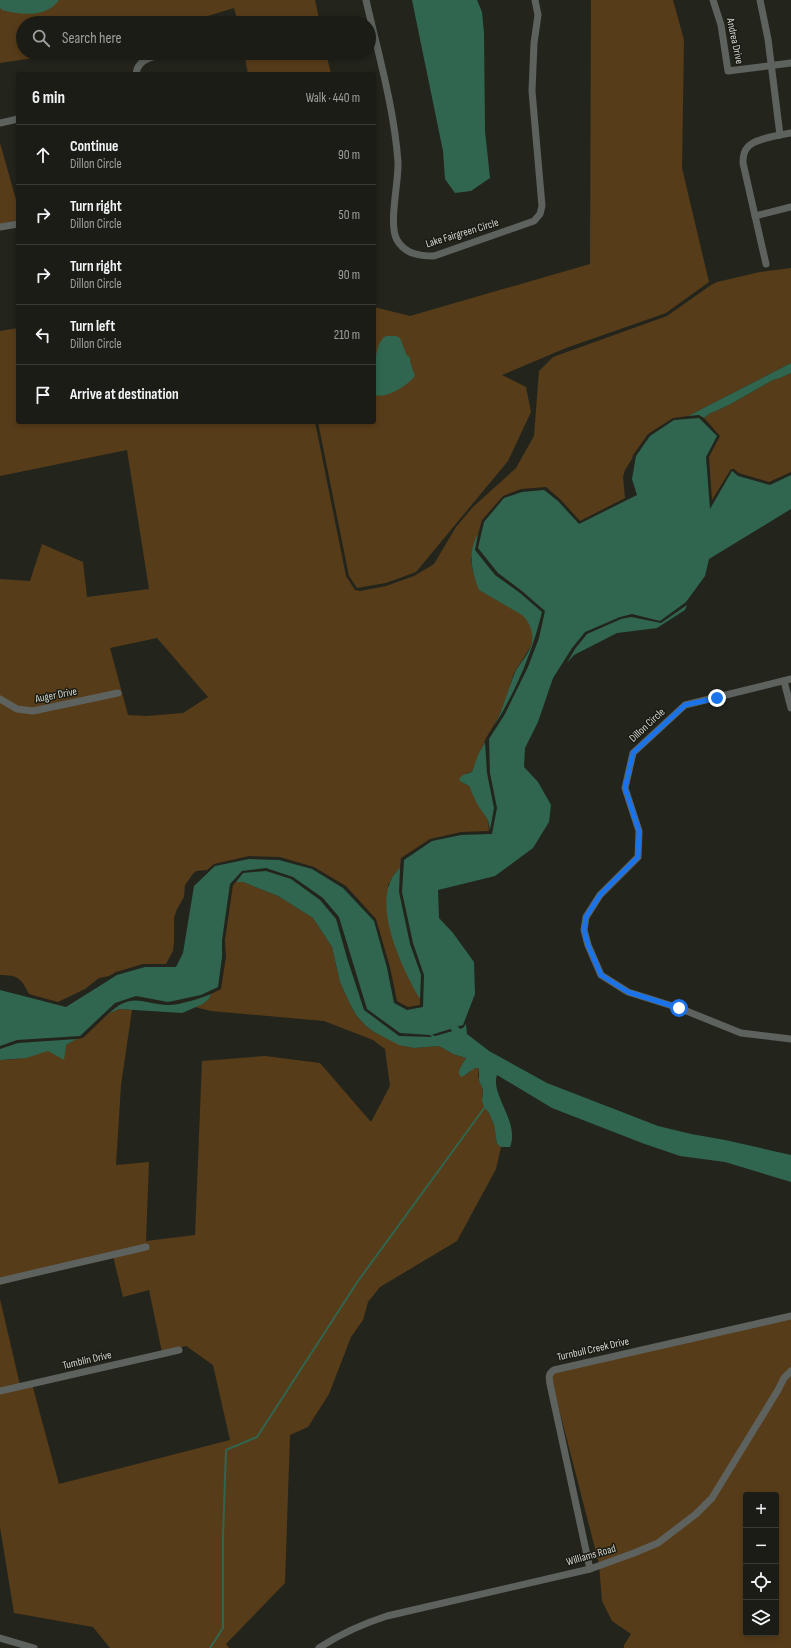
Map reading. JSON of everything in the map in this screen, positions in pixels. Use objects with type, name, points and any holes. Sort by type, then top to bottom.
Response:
[{"type":"street","name":"Lake Fairgreen Circle","points":[[366,0],[370,16]]},
{"type":"street","name":"Lake Fairgreen Circle","points":[[376,45],[394,127],[398,162],[398,185],[393,225],[396,239],[402,247],[412,254],[420,256],[434,256],[534,221],[540,214],[542,206],[532,91],[534,43],[538,15],[535,0]]},
{"type":"street","name":"Andrea Drive","points":[[713,0],[721,25],[728,71],[770,65]]},
{"type":"street","points":[[760,0],[768,39],[770,65],[780,135]]},
{"type":"street","points":[[136,72],[138,66],[146,60]]},
{"type":"street","points":[[770,65],[791,63]]},
{"type":"street","points":[[0,123],[16,119]]},
{"type":"street","points":[[766,264],[743,163],[743,155],[747,147],[752,142],[791,132]]},
{"type":"street","points":[[755,216],[791,208]]},
{"type":"street","points":[[0,227],[16,224]]},
{"type":"street","points":[[788,680],[791,708]]},
{"type":"street","name":"Dillon Circle","points":[[788,680],[685,705],[633,753],[625,788],[639,831],[638,857],[600,895],[586,917],[584,930],[590,953],[601,975],[628,992],[679,1008],[742,1033],[791,1039]]},
{"type":"street","name":"Auger Drive","points":[[0,699],[17,709],[33,711],[118,693]]},
{"type":"street","points":[[0,1281],[146,1247]]},
{"type":"street","name":"Turnbull Creek Drive","points":[[590,1569],[550,1384],[550,1373],[554,1370],[604,1358],[791,1316]]},
{"type":"street","name":"Tumblin Drive","points":[[0,1391],[179,1350]]},
{"type":"street","name":"Williams Road","points":[[319,1648],[340,1635],[363,1624],[387,1616],[590,1569],[634,1554],[658,1542],[685,1522],[712,1498],[784,1378],[791,1371]]},
{"type":"street","points":[[0,1638],[22,1646],[34,1648]]},
{"type":"shaded area","points":[[0,0],[315,0],[318,16],[236,16],[234,8],[208,16],[16,16],[16,60],[20,60],[0,63]]},
{"type":"shaded area","points":[[0,0],[59,0],[48,10],[33,14],[25,14],[2,10],[0,8]]},
{"type":"shaded area","points":[[412,0],[477,0],[482,12],[484,33],[485,131],[490,178],[471,191],[455,193],[445,179],[443,151]]},
{"type":"shaded area","points":[[591,0],[673,0],[684,40],[682,168],[709,282],[666,313],[566,348],[502,375],[526,387],[531,412],[508,461],[416,572],[386,583],[357,588],[349,576],[318,424],[376,424],[376,308],[410,316],[590,264]]},
{"type":"shaded area","points":[[245,60],[328,60],[331,72],[248,72]]},
{"type":"shaded area","points":[[0,143],[16,200],[16,220],[0,224]]},
{"type":"shaded area","points":[[791,268],[791,363],[688,416],[673,418],[648,434],[633,455],[625,470],[623,477],[625,498],[580,521],[560,499],[546,487],[521,489],[503,496],[482,520],[471,559],[473,572],[479,590],[522,614],[532,628],[533,638],[531,646],[514,673],[505,702],[497,720],[486,738],[472,772],[467,773],[460,781],[469,786],[488,820],[489,831],[461,832],[430,839],[401,858],[400,868],[395,873],[388,885],[388,896],[396,949],[420,999],[420,1005],[408,1007],[397,1001],[390,967],[376,919],[346,886],[314,867],[280,857],[249,856],[214,864],[207,870],[196,871],[185,885],[184,897],[174,918],[173,951],[166,964],[143,964],[116,972],[109,976],[99,978],[85,989],[58,1002],[29,994],[24,984],[18,978],[0,975],[0,579],[30,581],[42,544],[83,562],[87,597],[149,589],[127,450],[0,476],[0,331],[16,328],[16,424],[315,424],[346,576],[355,590],[360,591],[386,586],[414,576],[434,564],[456,527],[473,507],[516,468],[534,436],[539,371],[553,357],[667,316],[717,282],[760,272]],"holes":[[[157,638],[208,697],[183,713],[146,716],[128,715],[110,648]]]},
{"type":"shaded area","points":[[386,336],[396,336],[400,338],[407,356],[410,357],[410,362],[415,376],[397,390],[380,396],[376,395],[376,353],[382,340]]},
{"type":"shaded area","points":[[791,363],[791,373],[773,380],[704,418],[699,415],[688,416]]},
{"type":"shaded area","points":[[791,373],[791,472],[769,482],[731,469],[712,500],[709,457],[720,436],[704,418],[773,380]]},
{"type":"shaded area","points":[[699,418],[717,436],[706,457],[710,509],[732,471],[738,476],[770,485],[791,475],[791,509],[709,559],[705,576],[686,602],[660,621],[632,614],[620,617],[585,632],[572,648],[553,678],[538,722],[525,748],[524,767],[538,782],[551,805],[549,822],[533,848],[495,876],[438,890],[439,918],[453,933],[474,962],[475,994],[463,1025],[431,1035],[400,1033],[367,1009],[339,917],[323,898],[293,877],[266,868],[242,871],[230,884],[222,940],[222,957],[218,987],[201,995],[168,1002],[136,996],[115,1003],[80,1036],[17,1040],[0,1046],[0,990],[66,1007],[117,975],[145,967],[176,967],[183,953],[194,886],[215,866],[249,859],[279,860],[312,869],[343,888],[374,921],[387,968],[394,1003],[407,1010],[423,1007],[424,975],[413,943],[402,892],[404,860],[432,841],[461,835],[492,834],[497,808],[490,773],[489,739],[505,714],[528,667],[539,638],[545,611],[498,573],[478,548],[484,522],[504,498],[522,492],[544,490],[558,501],[579,524],[637,495],[632,479],[636,456],[650,436],[674,420]]},
{"type":"shaded area","points":[[478,534],[475,550],[495,575],[520,593],[542,612],[528,657],[516,685],[494,726],[500,714],[515,672],[530,649],[532,644],[532,633],[529,623],[522,615],[479,590],[474,577],[472,562],[473,548]]},
{"type":"shaded area","points":[[687,605],[685,610],[657,628],[617,633],[574,655],[567,663],[575,649],[587,634],[621,619],[631,617],[661,623]]},
{"type":"shaded area","points":[[485,742],[487,773],[494,808],[490,830],[488,820],[477,804],[469,786],[459,779],[463,775],[472,772],[478,755]]},
{"type":"shaded area","points":[[400,868],[399,892],[410,944],[421,975],[420,999],[397,952],[387,914],[387,896],[391,881]]},
{"type":"shaded area","points":[[266,871],[291,879],[320,900],[336,919],[364,1010],[399,1036],[432,1037],[463,1028],[466,1024],[467,1034],[489,1051],[547,1083],[658,1126],[791,1155],[791,1182],[725,1162],[680,1156],[642,1143],[552,1108],[497,1075],[497,1091],[511,1128],[512,1138],[510,1147],[501,1147],[497,1144],[494,1125],[482,1101],[483,1090],[479,1080],[479,1068],[474,1069],[461,1077],[459,1070],[466,1058],[453,1054],[439,1046],[414,1048],[399,1045],[374,1032],[365,1025],[356,1015],[340,982],[332,947],[313,918],[278,896],[243,882],[236,882],[243,873]]},
{"type":"shaded area","points":[[236,882],[243,882],[278,896],[313,918],[332,947],[340,982],[349,1002],[356,1015],[374,1032],[404,1046],[414,1048],[439,1046],[453,1054],[466,1058],[459,1070],[466,1075],[473,1069],[479,1068],[478,1076],[483,1090],[482,1096],[484,1107],[489,1113],[494,1125],[497,1144],[501,1147],[496,1169],[457,1241],[380,1287],[368,1302],[363,1320],[351,1337],[329,1394],[308,1427],[290,1435],[285,1583],[226,1644],[229,1648],[110,1648],[93,1627],[14,1613],[0,1527],[0,1299],[20,1385],[32,1384],[59,1484],[230,1440],[213,1365],[186,1346],[162,1352],[149,1290],[123,1297],[112,1252],[0,1285],[0,1060],[17,1059],[66,1045],[77,1039],[83,1038],[108,1014],[119,1009],[132,1010],[121,1085],[116,1165],[149,1162],[146,1241],[195,1235],[202,1061],[265,1056],[320,1063],[371,1122],[390,1086],[385,1049],[373,1040],[324,1021],[211,1011],[195,1007],[203,1004],[209,999],[211,994],[221,989],[226,957],[225,940],[233,885]]},
{"type":"shaded area","points":[[211,994],[209,999],[203,1004],[182,1013],[119,1009],[108,1014],[116,1007],[130,1001],[136,1000],[171,1005],[202,998]]},
{"type":"shaded area","points":[[77,1039],[66,1045],[64,1060],[48,1051],[26,1058],[0,1060],[0,1049],[18,1043]]},
{"type":"shaded area","points":[[791,1316],[791,1648],[624,1648],[624,1645],[631,1634],[612,1621],[602,1601],[599,1564],[550,1374]]},
{"type":"waterway","points":[[454,1028],[464,1037]]},
{"type":"waterway","points":[[431,1035],[436,1038]]},
{"type":"waterway","points":[[210,1648],[223,1628],[223,1536],[226,1450],[257,1437],[358,1281],[485,1107]]},
{"type":"route","points":[[679,1008],[628,992],[601,975],[590,953],[584,930],[586,917],[600,895],[638,857],[639,831],[625,788],[633,753],[685,705],[717,698]]}]
